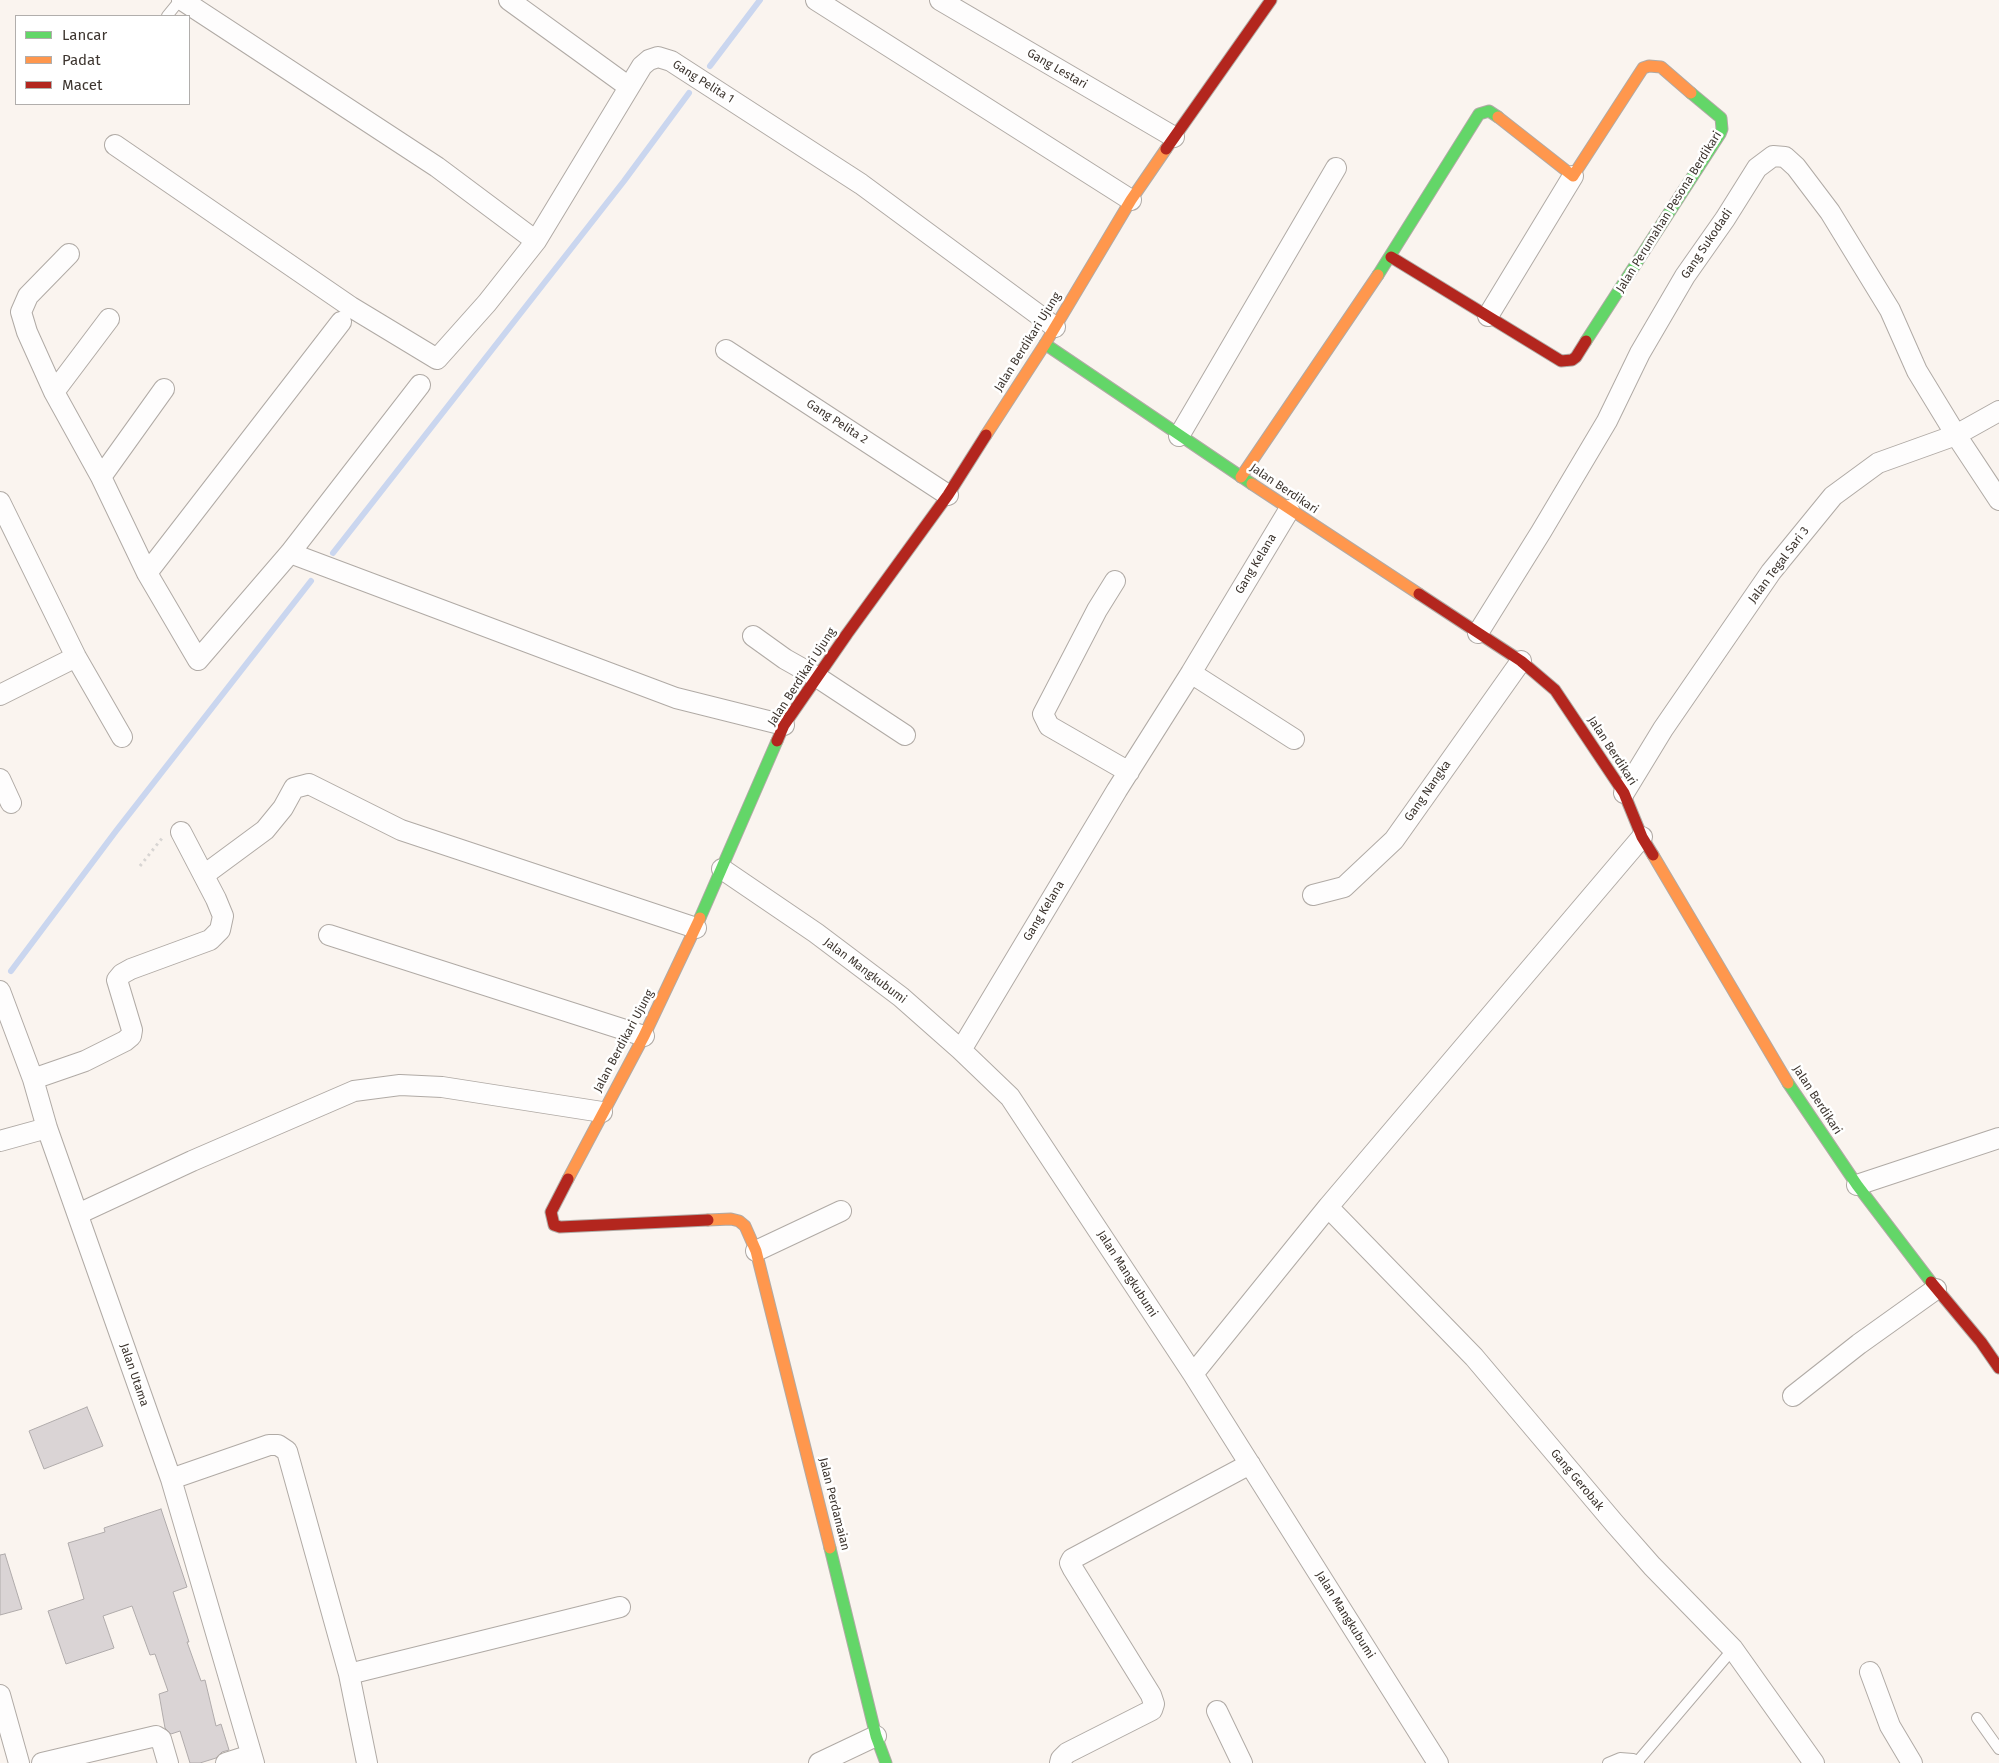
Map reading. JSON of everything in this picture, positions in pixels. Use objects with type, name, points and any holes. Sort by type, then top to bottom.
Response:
[{"type":"street","points":[[181,0],[437,167],[536,241]]},
{"type":"street","points":[[509,0],[629,87]]},
{"type":"street","points":[[816,0],[1131,200]]},
{"type":"street","name":"Gang Lestari","points":[[940,0],[1174,137]]},
{"type":"street","name":"Jalan Berdikari Ujung","points":[[756,1250],[745,1226],[739,1221],[730,1219],[560,1227],[554,1225],[551,1212],[602,1112],[644,1036],[696,928],[784,725],[817,676],[948,495],[1050,335],[1131,200],[1271,0]]},
{"type":"street","name":"Gang Pelita 1","points":[[115,145],[351,307],[437,359],[487,303],[536,241],[642,66],[649,60],[658,57],[671,62],[861,184],[1050,335]]},
{"type":"street","name":"Jalan Perumahan Pesona Berdikari","points":[[1391,257],[1561,362],[1572,360],[1576,357],[1720,134],[1722,129],[1721,118],[1661,67],[1649,66],[1643,68],[1573,176],[1488,316]]},
{"type":"street","points":[[1241,477],[1391,257],[1479,114],[1489,111],[1494,114],[1573,176]]},
{"type":"street","name":"Gang Sukodadi","points":[[1478,633],[1602,430],[1640,353],[1685,276],[1725,219],[1757,168],[1772,156],[1784,157],[1796,167],[1830,212],[1890,310],[1917,371],[1999,500]]},
{"type":"street","points":[[1179,436],[1336,168]]},
{"type":"street","points":[[69,254],[28,296],[21,312],[27,332],[54,392],[101,477],[147,573],[198,660],[290,553],[420,385]]},
{"type":"street","points":[[54,392],[109,319]]},
{"type":"street","points":[[147,573],[341,322]]},
{"type":"street","name":"Jalan Berdikari","points":[[1050,335],[1179,436],[1521,661],[1555,690],[1624,793],[1642,838],[1792,1089],[1857,1185],[1936,1289],[1981,1342],[1999,1368]]},
{"type":"street","name":"Gang Pelita 2","points":[[726,350],[948,495]]},
{"type":"street","points":[[101,477],[164,389]]},
{"type":"street","name":"Jalan Tegal Sari 3","points":[[1624,793],[1663,730],[1771,572],[1833,496],[1878,463],[1956,435],[1999,411]]},
{"type":"street","points":[[0,502],[76,657],[122,737]]},
{"type":"street","name":"Gang Kelana","points":[[961,1050],[1290,510]]},
{"type":"street","points":[[290,553],[676,698],[784,725]]},
{"type":"street","points":[[1115,582],[1097,610],[1043,714],[1049,726],[1129,772]]},
{"type":"street","points":[[753,636],[785,659],[817,676],[905,735]]},
{"type":"street","points":[[0,695],[76,657]]},
{"type":"street","name":"Gang Nangka","points":[[1313,895],[1344,887],[1394,840],[1521,661]]},
{"type":"street","points":[[1191,673],[1294,738]]},
{"type":"street","points":[[0,779],[11,802]]},
{"type":"street","points":[[204,875],[265,830],[283,808],[294,788],[310,784],[401,830],[696,928]]},
{"type":"street","points":[[33,1079],[85,1062],[125,1041],[131,1036],[132,1030],[117,980],[122,974],[210,940],[220,930],[223,916],[181,832]]},
{"type":"street","points":[[1193,1374],[1328,1207],[1642,838]]},
{"type":"street","name":"Jalan Mangkubumi","points":[[722,869],[816,933],[901,998],[961,1050],[1010,1097],[1193,1374],[1438,1763]]},
{"type":"street","points":[[329,935],[644,1036]]},
{"type":"street","name":"Jalan Utama","points":[[0,991],[33,1079],[48,1128],[172,1480],[253,1759]]},
{"type":"street","points":[[78,1214],[192,1161],[354,1091],[400,1085],[442,1087],[602,1112]]},
{"type":"street","points":[[0,1142],[48,1128]]},
{"type":"street","points":[[1857,1185],[1999,1138]]},
{"type":"street","name":"Gang Gerobak","points":[[1328,1207],[1474,1357],[1652,1566],[1734,1650],[1814,1763]]},
{"type":"street","points":[[756,1250],[841,1211]]},
{"type":"street","name":"Jalan Perdamaian","points":[[756,1250],[876,1736],[886,1763]]},
{"type":"street","points":[[1793,1396],[1858,1344],[1936,1289]]},
{"type":"street","points":[[172,1480],[269,1445],[278,1445],[287,1451],[349,1674],[367,1763]]},
{"type":"street","points":[[1060,1763],[1060,1759],[1067,1753],[1152,1710],[1154,1704],[1151,1695],[1073,1569],[1070,1563],[1072,1559],[1250,1464]]},
{"type":"street","points":[[349,1674],[620,1607]]},
{"type":"street","points":[[1870,1672],[1890,1726],[1912,1763]]},
{"type":"street","points":[[0,1694],[19,1763]]},
{"type":"street","points":[[1217,1711],[1242,1763]]},
{"type":"street","points":[[42,1763],[156,1736],[162,1739],[168,1763]]},
{"type":"street","points":[[819,1763],[876,1736]]},
{"type":"street","points":[[226,1763],[253,1759]]},
{"type":"lane","points":[[168,15],[181,0]]},
{"type":"lane","points":[[1608,1763],[1620,1758],[1633,1759],[1639,1762],[1734,1650]]},
{"type":"lane","points":[[1977,1718],[1999,1749]]},
{"type":"path","points":[[140,866],[164,836],[181,832]]},
{"type":"building","points":[[87,1407],[103,1446],[44,1469],[29,1431]]},
{"type":"building","points":[[161,1509],[187,1587],[173,1592],[189,1642],[187,1642],[201,1681],[205,1680],[216,1726],[221,1724],[229,1750],[222,1752],[216,1758],[200,1763],[190,1763],[180,1731],[171,1734],[165,1728],[159,1694],[168,1691],[155,1654],[150,1655],[132,1606],[103,1616],[114,1648],[66,1664],[48,1611],[84,1599],[68,1543],[105,1532],[104,1528]]},
{"type":"building","points":[[5,1554],[22,1609],[0,1615],[0,1555]]},
{"type":"waterway","points":[[710,66],[760,0]]},
{"type":"waterway","points":[[333,553],[624,181],[689,93]]},
{"type":"waterway","points":[[11,971],[116,831],[311,581]]},
{"type":"traffic: fast","points":[[1586,341],[1720,134],[1722,129],[1721,118],[1691,93]]},
{"type":"traffic: fast","points":[[1378,275],[1479,114],[1489,111],[1498,117]]},
{"type":"traffic: fast","points":[[1045,344],[1252,484]]},
{"type":"traffic: fast","points":[[700,918],[777,741]]},
{"type":"traffic: fast","points":[[1788,1083],[1857,1185],[1931,1282]]},
{"type":"traffic: fast","points":[[830,1548],[876,1736],[886,1763]]},
{"type":"traffic: slow","points":[[1498,117],[1573,176],[1643,68],[1649,66],[1661,67],[1691,93]]},
{"type":"traffic: slow","points":[[986,435],[1045,344],[1131,200],[1166,149]]},
{"type":"traffic: slow","points":[[1241,477],[1378,275]]},
{"type":"traffic: slow","points":[[1252,484],[1419,594]]},
{"type":"traffic: slow","points":[[1653,855],[1788,1083]]},
{"type":"traffic: slow","points":[[568,1179],[644,1036],[700,918]]},
{"type":"traffic: slow","points":[[708,1220],[731,1219],[739,1221],[745,1226],[756,1251],[830,1548]]},
{"type":"traffic: jam","points":[[1166,149],[1271,0]]},
{"type":"traffic: jam","points":[[1391,257],[1561,361],[1572,360],[1576,357],[1586,341]]},
{"type":"traffic: jam","points":[[777,741],[784,725],[847,634],[948,495],[986,435]]},
{"type":"traffic: jam","points":[[1419,594],[1521,661],[1555,690],[1624,793],[1642,837],[1653,855]]},
{"type":"traffic: jam","points":[[568,1179],[551,1212],[554,1225],[560,1227],[708,1220]]},
{"type":"traffic: jam","points":[[1931,1282],[1981,1342],[1999,1368]]}]
